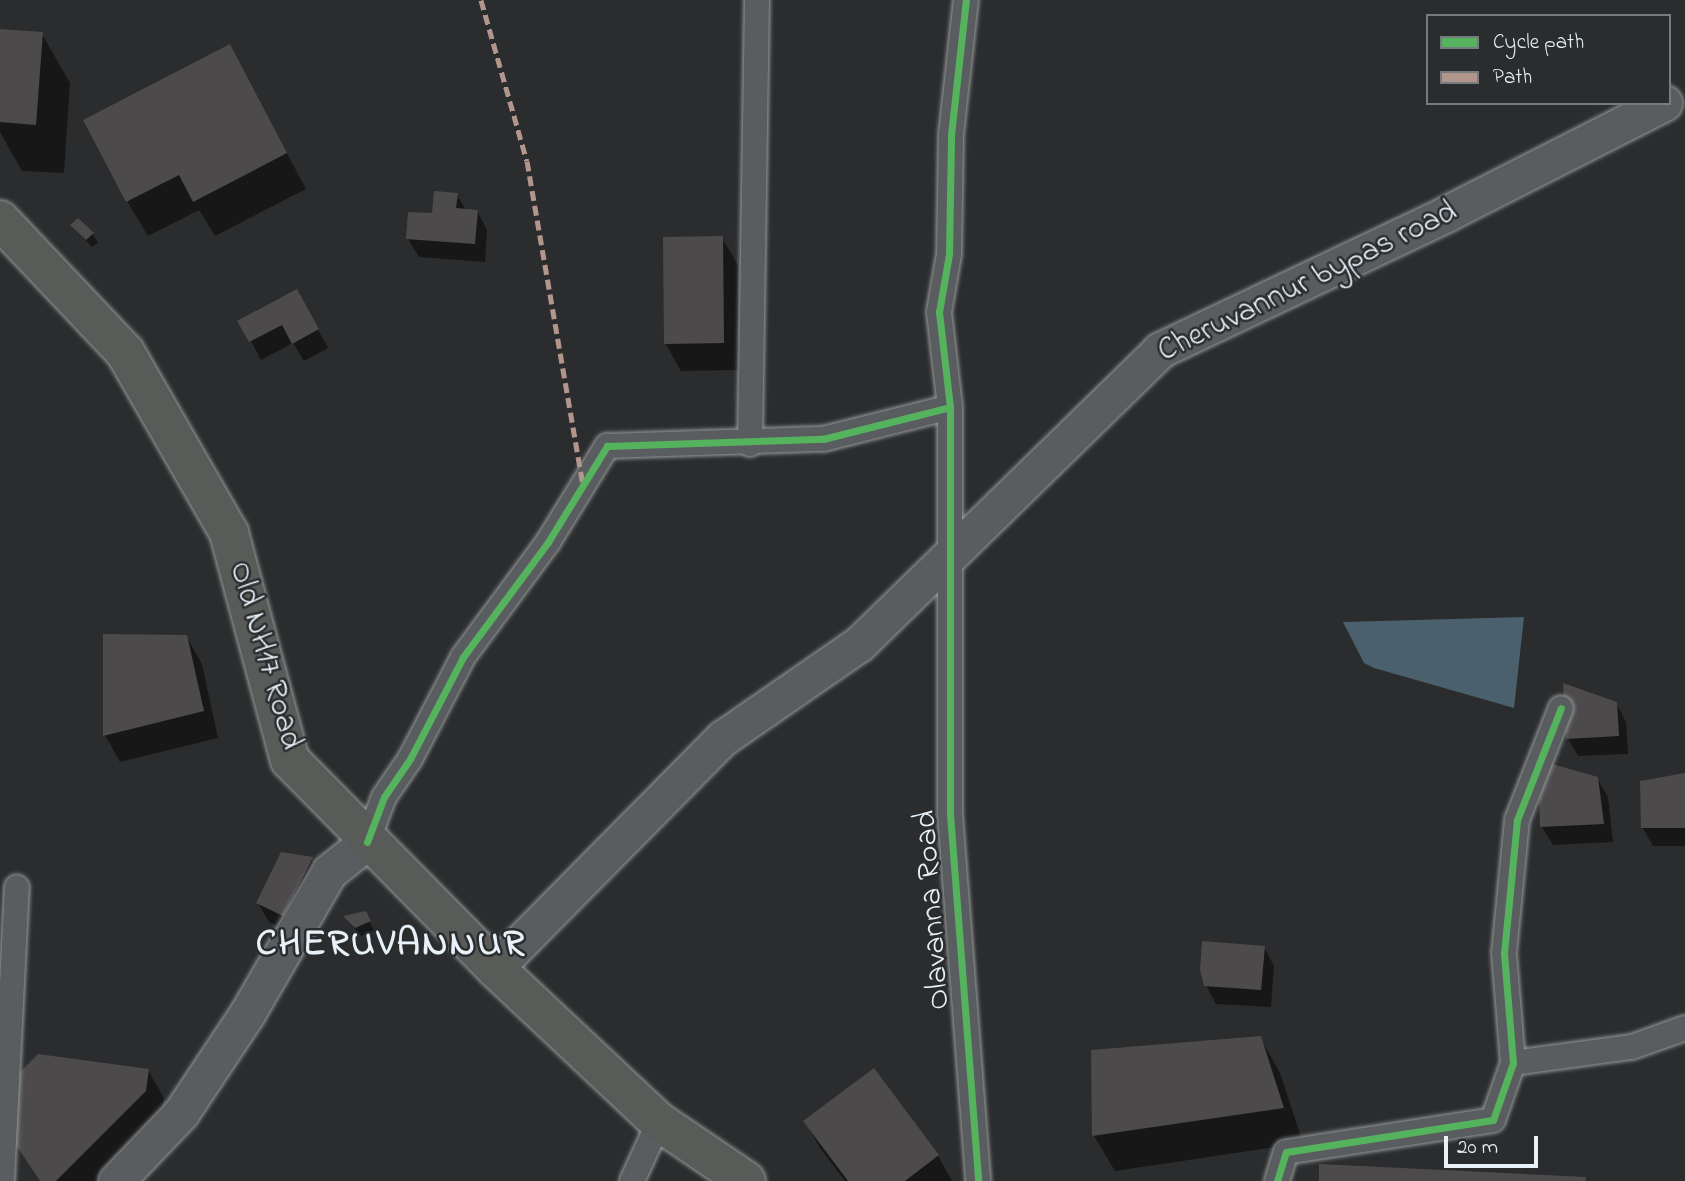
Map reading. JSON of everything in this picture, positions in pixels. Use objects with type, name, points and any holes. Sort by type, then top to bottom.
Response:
[{"type":"main road","name":"Cheruvannur bypas road","points":[[495,968],[723,738],[859,644],[951,551],[1160,350],[1660,105]]},
{"type":"main road","name":"Old NH17 Road","points":[[0,220],[125,352],[229,533],[290,760],[367,842],[495,968],[659,1122],[746,1181]]},
{"type":"main road","points":[[116,1181],[181,1113],[248,1012],[329,872],[367,842]]},
{"type":"street","points":[[750,444],[757,0]]},
{"type":"street","name":"Olavanna Road","points":[[966,0],[950,135],[950,254],[939,312],[950,407],[950,814],[978,1181]]},
{"type":"street","points":[[367,842],[384,797],[410,759],[463,657],[548,542],[607,446],[750,444],[823,439],[950,407]]},
{"type":"street","points":[[1278,1181],[1286,1152],[1493,1120],[1513,1063],[1504,953],[1517,820],[1561,708]]},
{"type":"street","points":[[2,1181],[17,887]]},
{"type":"street","points":[[1513,1063],[1632,1047],[1685,1028]]},
{"type":"street","points":[[632,1181],[659,1122]]},
{"type":"water","points":[[1524,617],[1514,708],[1364,663],[1343,622]]},
{"type":"building","points":[[0,29],[43,32],[36,125],[0,122]]},
{"type":"building","points":[[230,44],[287,153],[193,202],[179,175],[126,202],[83,120]]},
{"type":"building","points":[[434,191],[458,193],[456,208],[478,210],[475,244],[406,239],[408,212],[432,213]]},
{"type":"building","points":[[78,218],[94,233],[86,240],[70,225]]},
{"type":"building","points":[[723,236],[724,343],[664,344],[663,237]]},
{"type":"building","points":[[297,289],[319,329],[292,344],[282,325],[249,342],[237,321]]},
{"type":"building","points":[[103,634],[187,635],[204,711],[103,736]]},
{"type":"building","points":[[1563,683],[1617,702],[1619,736],[1566,739]]},
{"type":"building","points":[[1538,760],[1598,777],[1604,824],[1540,827]]},
{"type":"building","points":[[1685,773],[1685,828],[1641,828],[1640,781]]},
{"type":"building","points":[[281,852],[313,857],[283,916],[256,903]]},
{"type":"building","points":[[366,911],[371,921],[355,928],[343,916]]},
{"type":"building","points":[[1202,941],[1265,946],[1261,990],[1204,986],[1200,970]]},
{"type":"building","points":[[1261,1036],[1284,1108],[1092,1136],[1091,1050]]},
{"type":"building","points":[[38,1054],[149,1069],[146,1091],[56,1181],[40,1181],[12,1139],[15,1077]]},
{"type":"building","points":[[874,1068],[939,1155],[905,1181],[848,1181],[803,1121]]},
{"type":"building","points":[[1319,1164],[1586,1177],[1586,1181],[1319,1181]]},
{"type":"marked path","points":[[481,0],[527,161],[582,481]]},
{"type":"cycle path","points":[[367,842],[384,797],[410,759],[463,657],[548,542],[607,446],[823,439],[950,407],[939,312],[949,254],[951,135],[966,0]]},
{"type":"cycle path","points":[[950,407],[950,814],[978,1181]]},
{"type":"cycle path","points":[[1277,1181],[1286,1152],[1493,1120],[1513,1063],[1504,953],[1517,820],[1561,708]]},
{"type":"district","name":"CHERUVANNUR","points":[[391,946]]}]
